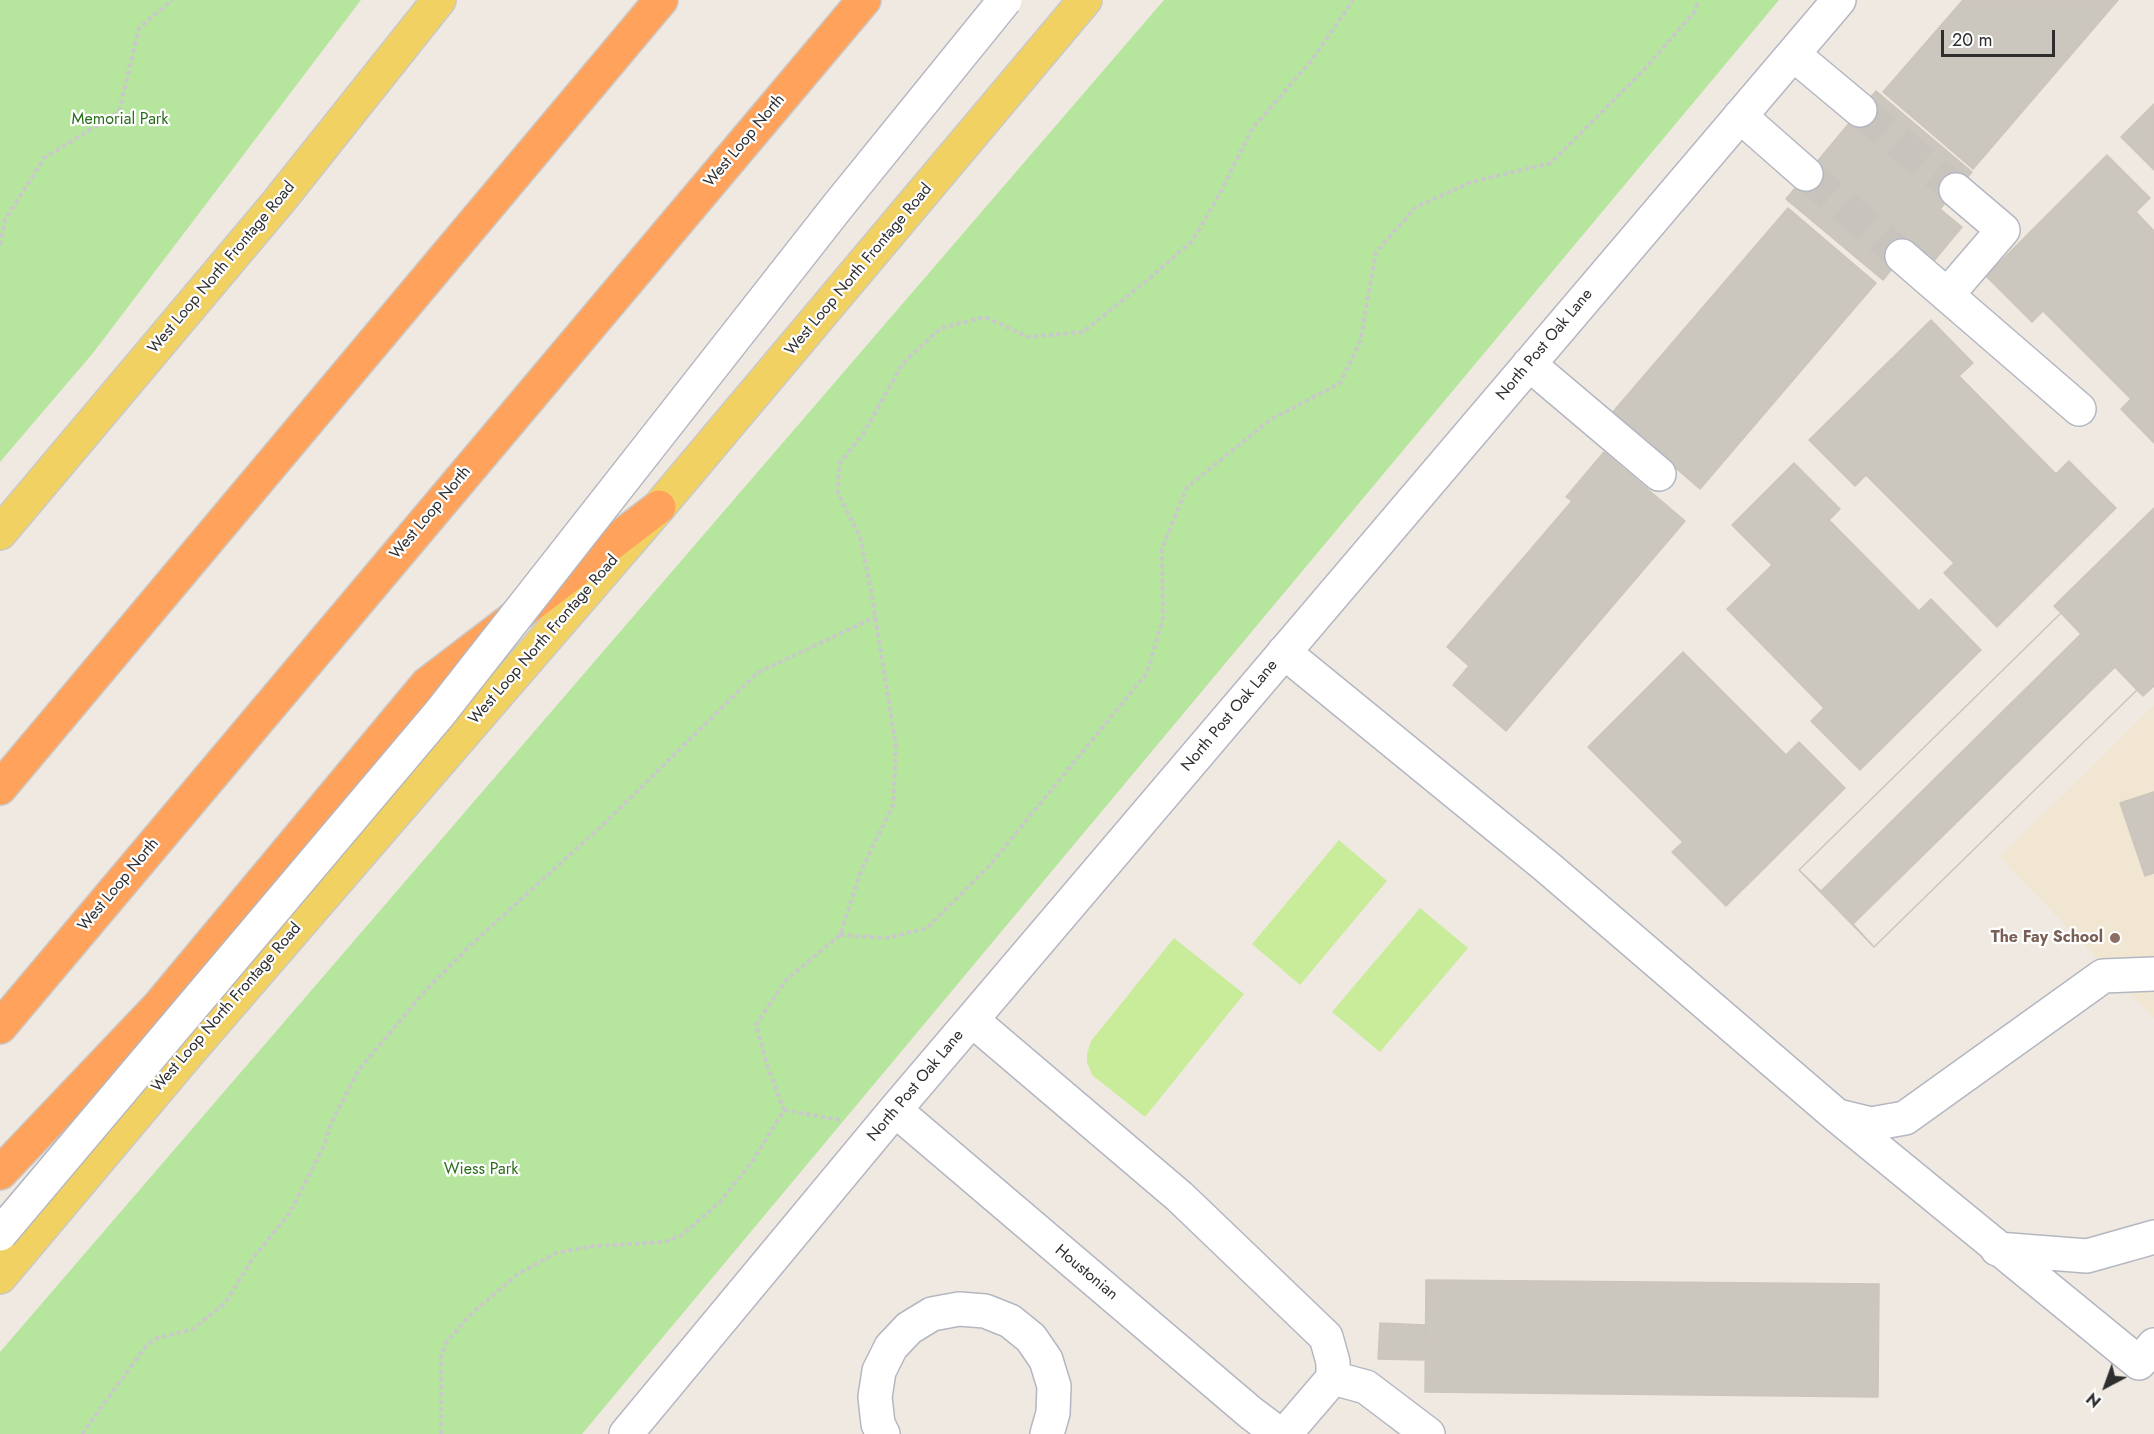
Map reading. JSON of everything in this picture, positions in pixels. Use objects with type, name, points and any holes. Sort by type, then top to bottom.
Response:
[{"type":"highway","points":[[0,788],[661,0]]},
{"type":"highway","name":"West Loop North","points":[[0,1027],[864,0]]},
{"type":"highway","points":[[0,1173],[158,1006],[428,684],[659,507]]},
{"type":"main road","name":"West Loop North Frontage Road","points":[[0,532],[279,201],[439,0]]},
{"type":"main road","name":"West Loop North Frontage Road","points":[[0,1277],[196,1043],[659,507],[1085,0]]},
{"type":"street","points":[[0,1234],[440,713],[838,206],[1005,0]]},
{"type":"street","name":"North Post Oak Lane","points":[[641,1429],[888,1119],[1839,0]]},
{"type":"street","points":[[1793,54],[1860,110]]},
{"type":"street","points":[[1740,116],[1806,174]]},
{"type":"street","points":[[1947,295],[2003,230],[1956,190]]},
{"type":"street","points":[[1902,256],[2079,409]]},
{"type":"street","points":[[1529,364],[1659,474]]},
{"type":"street","points":[[1284,652],[1546,866],[1836,1115],[1997,1249],[2139,1363],[2154,1345]]},
{"type":"street","points":[[1836,1115],[1871,1124],[1905,1118],[2103,976],[2154,974]]},
{"type":"street","points":[[972,1020],[1180,1197],[1326,1337],[1333,1362],[1333,1378],[1285,1434]]},
{"type":"street","name":"Houstonian","points":[[888,1119],[1279,1434]]},
{"type":"street","points":[[1997,1249],[2087,1256],[2154,1237]]},
{"type":"street","points":[[877,1431],[875,1397],[879,1371],[891,1347],[909,1328],[933,1314],[959,1309],[985,1311],[1010,1321],[1030,1338],[1046,1360],[1054,1386],[1053,1413],[1047,1434]]},
{"type":"street","points":[[1333,1378],[1366,1387],[1428,1434]]},
{"type":"path","points":[[0,245],[5,220],[44,158],[118,112],[139,28],[172,0]]},
{"type":"path","points":[[784,1110],[767,1065],[756,1025],[785,981],[840,935],[861,871],[893,805],[896,747],[860,537],[838,494],[839,464],[863,434],[903,363],[941,328],[984,317],[1028,337],[1083,332],[1192,240],[1220,193],[1252,129],[1312,60],[1353,0]]},
{"type":"path","points":[[840,935],[887,938],[927,928],[989,866],[1147,673],[1163,618],[1162,549],[1187,487],[1270,420],[1340,383],[1360,342],[1376,252],[1416,207],[1472,182],[1551,163],[1642,72],[1695,11],[1698,0]]},
{"type":"path","points":[[81,1434],[146,1346],[154,1339],[193,1329],[225,1303],[253,1258],[289,1214],[324,1146],[331,1123],[358,1071],[425,991],[472,943],[608,820],[757,673],[874,617]]},
{"type":"path","points":[[784,1110],[888,1119]]},
{"type":"path","points":[[441,1434],[441,1357],[446,1343],[472,1313],[518,1274],[556,1253],[593,1246],[664,1242],[682,1235],[720,1202],[752,1162],[784,1110]]},
{"type":"shaded area","name":"The Fay School","points":[[2154,705],[2154,1018],[2000,857]]},
{"type":"green space","name":"Memorial Park","points":[[0,0],[361,0],[93,353],[0,462]]},
{"type":"green space","name":"Wiess Park","points":[[1164,0],[1779,0],[582,1434],[0,1434],[0,1352]]},
{"type":"green space","points":[[1339,840],[1387,881],[1300,985],[1252,944]]},
{"type":"green space","points":[[1420,908],[1468,948],[1380,1052],[1332,1012]]},
{"type":"green space","points":[[1174,938],[1244,994],[1145,1117],[1092,1075],[1087,1062],[1087,1054],[1091,1041]]},
{"type":"building","points":[[1963,0],[2118,0],[1973,169],[1883,92]]},
{"type":"building","points":[[1876,91],[1972,172],[1940,209],[1962,227],[1933,262],[1912,244],[1883,280],[1786,199]]},
{"type":"building","points":[[2154,104],[2154,170],[2121,137]]},
{"type":"building","points":[[2107,155],[2150,198],[2136,212],[2154,231],[2154,443],[2121,409],[2131,399],[2043,311],[2032,322],[1986,276]]},
{"type":"building","points":[[1788,208],[1876,283],[1700,489],[1612,413]]},
{"type":"building","points":[[1931,320],[1973,363],[1959,376],[2056,474],[2069,461],[2116,508],[1997,627],[1944,573],[1954,563],[1866,475],[1855,486],[1809,440]]},
{"type":"building","points":[[1604,452],[1685,521],[1506,731],[1453,685],[1469,666],[1447,647],[1572,501],[1566,497]]},
{"type":"building","points":[[1794,463],[1840,509],[1829,520],[1919,611],[1931,599],[1981,650],[1860,770],[1811,721],[1824,708],[1727,609],[1772,565],[1732,525]]},
{"type":"building","points":[[2154,508],[2154,686],[2143,696],[2137,690],[1874,947],[1799,870],[2061,613],[2054,606]]},
{"type":"building","points":[[2061,613],[2081,634],[1821,891],[1799,870]]},
{"type":"building","points":[[1683,652],[1786,755],[1799,742],[1845,788],[1726,906],[1672,852],[1683,842],[1588,747]]},
{"type":"building","points":[[2115,667],[2137,690],[1874,947],[1853,924]]},
{"type":"building","points":[[2154,792],[2154,873],[2145,876],[2120,803]]},
{"type":"building","points":[[1426,1280],[1879,1284],[1878,1397],[1425,1392]]},
{"type":"building","points":[[1380,1323],[1425,1325],[1424,1360],[1378,1359]]},
{"type":"tunnel","points":[[1860,110],[1956,190]]},
{"type":"tunnel","points":[[1806,174],[1902,256]]},
{"type":"place","name":"The Fay School","points":[[2115,938]]}]
